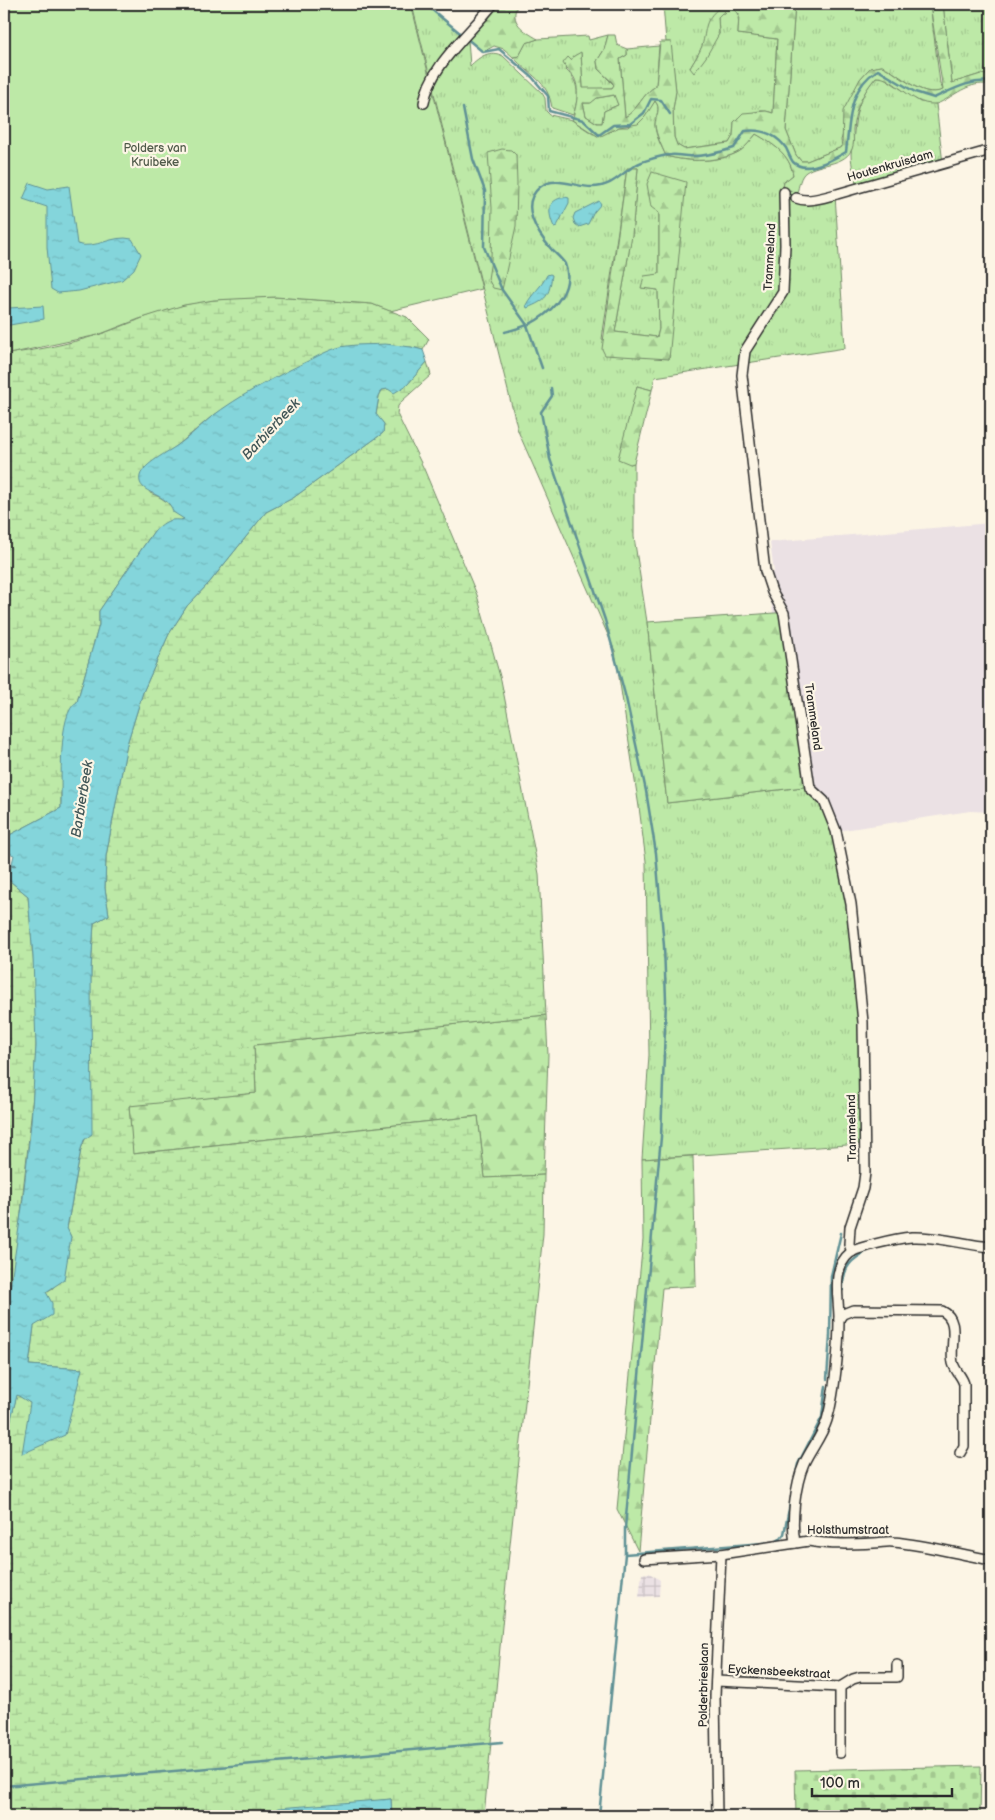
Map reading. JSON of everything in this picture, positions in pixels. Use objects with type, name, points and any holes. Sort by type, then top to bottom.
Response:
[{"type":"street","points":[[424,103],[440,66],[493,4]]},
{"type":"street","name":"Houtenkruisdam","points":[[796,198],[815,200],[991,150]]},
{"type":"street","name":"Trammeland","points":[[784,192],[785,245],[783,292],[745,351],[742,375],[765,571],[772,592],[784,612],[810,788],[824,800],[836,831],[851,904],[863,1022],[866,1156],[862,1188],[849,1235],[852,1252]]},
{"type":"street","points":[[795,1542],[792,1526],[803,1466],[822,1432],[830,1409],[834,1385],[839,1319],[837,1293],[839,1274],[845,1258],[852,1252],[890,1240],[912,1237],[935,1238],[991,1247]]},
{"type":"street","points":[[839,1319],[843,1314],[853,1310],[942,1311],[948,1314],[952,1323],[953,1363],[964,1384],[964,1446],[960,1452]]},
{"type":"street","name":"Holsthumstraat","points":[[644,1558],[721,1554],[809,1541],[822,1544],[876,1544],[890,1542],[933,1547],[991,1560]]},
{"type":"street","name":"Polderbrieslaan","points":[[717,1816],[715,1696],[721,1554]]},
{"type":"street","name":"Eyckensbeekstraat","points":[[716,1681],[840,1687],[853,1678],[897,1677],[897,1665]]},
{"type":"street","name":"Eyckensbeekstraat","points":[[840,1687],[840,1753]]},
{"type":"shaded area","points":[[991,523],[991,812],[970,811],[837,831],[812,786],[789,612],[773,613],[767,574],[774,572],[770,542]]},
{"type":"shaded area","points":[[649,1573],[660,1580],[659,1596],[639,1597],[642,1574]]},
{"type":"green space","name":"Polders van Kruibeke","points":[[4,4],[411,4],[482,289],[390,311],[372,304],[275,297],[214,300],[184,305],[139,319],[98,335],[4,355]]},
{"type":"green space","points":[[415,4],[425,4],[468,39],[470,66],[485,55],[494,53],[503,56],[542,93],[545,98],[546,111],[550,115],[572,120],[593,134],[609,132],[619,127],[628,127],[650,108],[655,101],[658,109],[655,129],[666,156],[694,160],[723,158],[740,151],[756,134],[780,150],[788,161],[793,175],[784,182],[783,188],[797,193],[796,198],[835,195],[845,348],[655,377],[652,390],[637,386],[630,464],[634,463],[634,537],[647,622],[667,803],[812,786],[827,799],[848,894],[865,1002],[866,1068],[862,1144],[642,1159],[649,1055],[646,861],[615,651],[518,431],[413,9]],"holes":[[[638,168],[632,235],[615,332],[657,337],[659,329],[658,290],[642,288],[659,274],[659,212],[669,359],[602,339],[627,169]]]},
{"type":"green space","points":[[498,4],[518,4],[515,10],[516,21],[523,29],[538,39],[526,43],[519,56],[513,57],[504,49],[494,46],[483,52],[468,39]]},
{"type":"green space","points":[[663,4],[728,4],[739,14],[738,34],[777,39],[773,113],[757,111],[734,122],[733,136],[729,143],[684,149],[677,145],[674,137],[673,109],[676,91],[670,42],[666,42]],"holes":[[[720,7],[725,13],[718,17],[719,34],[690,68]]]},
{"type":"green space","points":[[728,4],[795,4],[786,130],[796,155],[801,161],[807,161],[842,147],[843,111],[860,79],[870,68],[882,66],[911,84],[927,91],[943,90],[930,4],[943,4],[952,83],[981,74],[991,76],[991,85],[978,84],[972,86],[934,104],[917,100],[890,81],[876,77],[867,89],[858,108],[854,122],[851,151],[847,156],[836,162],[806,172],[801,179],[797,193],[783,188],[784,182],[793,175],[784,155],[780,150],[756,134],[740,151],[723,158],[694,160],[666,156],[659,141],[655,125],[658,107],[655,101],[638,124],[619,127],[599,137],[572,120],[576,104],[577,86],[573,76],[563,63],[568,57],[571,60],[581,52],[583,88],[612,88],[614,85],[598,69],[597,61],[604,50],[608,35],[615,35],[617,45],[627,49],[627,55],[620,59],[625,117],[656,86],[660,42],[671,42],[676,91],[673,109],[674,137],[677,145],[684,149],[729,143],[733,136],[734,122],[743,113],[766,111],[773,113],[777,39],[738,34],[739,14]],"holes":[[[614,95],[618,105],[604,111],[602,123],[597,123],[586,116],[583,103],[591,103],[597,98]]]},
{"type":"green space","points":[[795,4],[930,4],[940,83],[943,90],[927,91],[911,84],[882,66],[870,68],[860,79],[841,140],[842,147],[807,161],[801,161],[796,155],[786,130]]},
{"type":"green space","points":[[943,4],[991,4],[991,76],[981,74],[952,83]]},
{"type":"green space","points":[[720,7],[726,13],[722,13],[718,17],[719,34],[694,73],[690,68],[702,46],[708,21]]},
{"type":"green space","points":[[608,35],[604,50],[597,61],[598,69],[614,85],[612,88],[583,89],[581,53],[566,70],[574,80],[577,91],[573,115],[552,108],[547,91],[513,57],[519,56],[526,43],[538,39],[588,36],[589,40]]},
{"type":"green space","points":[[659,46],[656,86],[625,117],[620,59],[627,55],[627,49]]},
{"type":"green space","points":[[876,77],[883,77],[920,102],[936,104],[943,164],[857,189],[851,154],[856,115],[864,93]]},
{"type":"green space","points":[[615,95],[618,105],[604,111],[602,123],[597,123],[586,116],[583,103],[590,103],[597,98]]},
{"type":"green space","points":[[502,149],[511,150],[516,155],[517,183],[516,226],[502,290],[493,288],[488,279],[491,260],[492,208],[488,153]]},
{"type":"green space","points":[[627,168],[638,168],[632,235],[615,332],[657,337],[659,329],[658,290],[641,288],[644,276],[659,274],[659,213],[651,207],[647,184],[652,172],[686,182],[669,359],[605,355],[602,349]]},
{"type":"green space","points":[[275,297],[372,304],[407,317],[429,339],[423,350],[411,347],[329,352],[258,387],[211,417],[178,445],[149,465],[150,493],[165,501],[184,519],[154,531],[99,611],[99,625],[77,702],[61,794],[61,808],[4,838],[4,354],[39,349],[86,338],[184,305],[218,300]]},
{"type":"green space","points":[[427,362],[431,375],[402,401],[398,406],[397,414],[424,469],[477,595],[501,680],[539,874],[546,1015],[254,1045],[256,1093],[129,1106],[133,1154],[478,1116],[485,1178],[544,1175],[543,1234],[507,1573],[484,1816],[392,1816],[391,1799],[271,1813],[272,1816],[4,1816],[4,1447],[17,1394],[30,1403],[82,1369],[29,1365],[34,1326],[46,1292],[53,1288],[71,1237],[67,1229],[81,1149],[86,1137],[94,923],[109,915],[105,888],[106,856],[127,744],[143,692],[169,634],[187,606],[209,583],[266,512],[293,498],[383,433],[384,424],[376,415],[379,396],[382,390],[407,385]]},
{"type":"green space","points":[[637,386],[652,390],[634,463],[630,464],[618,459]]},
{"type":"green space","points":[[789,612],[812,786],[667,803],[647,622]]},
{"type":"green space","points":[[4,876],[28,896],[36,1029],[33,1098],[19,1231],[12,1279],[4,1310]]},
{"type":"green space","points":[[546,1015],[548,1055],[544,1175],[485,1178],[478,1116],[132,1154],[129,1105],[256,1093],[254,1045]]},
{"type":"green space","points":[[693,1156],[696,1286],[662,1288],[638,1551],[617,1509],[643,1240],[642,1159]]},
{"type":"green space","points":[[981,1766],[980,1816],[796,1816],[795,1770]]},
{"type":"water","points":[[30,183],[48,189],[69,186],[77,244],[91,245],[118,239],[132,239],[141,254],[134,269],[122,280],[79,291],[58,293],[51,289],[47,247],[47,207],[23,199]]},
{"type":"water","points":[[565,197],[569,198],[569,203],[557,226],[554,227],[550,208],[554,201]]},
{"type":"water","points":[[599,201],[601,204],[594,212],[588,224],[579,227],[575,224],[573,218],[575,213]]},
{"type":"water","points":[[547,275],[552,275],[551,282],[546,296],[543,300],[527,308],[528,301]]},
{"type":"water","points":[[4,304],[8,308],[43,306],[44,319],[4,326]]},
{"type":"water","points":[[385,344],[423,350],[427,362],[407,385],[394,393],[388,389],[382,390],[376,414],[384,424],[383,433],[293,498],[266,512],[209,583],[187,606],[169,634],[143,692],[127,744],[106,856],[105,888],[109,915],[94,923],[91,970],[92,1134],[84,1140],[81,1149],[67,1228],[71,1237],[64,1280],[46,1292],[52,1303],[52,1315],[34,1326],[29,1365],[82,1369],[65,1435],[22,1454],[30,1403],[17,1395],[4,1447],[4,1310],[9,1294],[22,1207],[31,1123],[36,1046],[33,957],[28,896],[4,876],[4,873],[10,872],[14,855],[4,851],[4,838],[61,808],[63,734],[66,720],[77,702],[99,625],[99,611],[154,531],[162,524],[172,520],[184,519],[173,512],[166,501],[143,487],[140,482],[142,472],[151,463],[186,439],[221,410],[270,380],[337,348]]},
{"type":"water","points":[[391,1799],[392,1816],[272,1816],[271,1813],[278,1808]]},
{"type":"waterway","points":[[425,4],[483,52],[499,49],[532,77],[548,96],[549,111],[583,120],[599,135],[613,125],[630,124],[644,113],[651,99],[661,100],[670,114]]},
{"type":"waterway","name":"Barbierbeek","points":[[505,332],[530,324],[544,315],[562,296],[567,281],[565,264],[541,236],[532,219],[530,211],[531,202],[534,194],[540,187],[552,182],[565,182],[586,187],[600,186],[613,181],[635,165],[656,157],[704,155],[734,148],[745,131],[762,132],[773,136],[786,148],[793,162],[799,166],[812,166],[827,162],[846,152],[850,117],[856,95],[868,77],[878,70],[915,92],[934,98],[968,84],[983,81],[991,82]]},
{"type":"waterway","points":[[463,108],[473,159],[485,191],[484,247],[502,290],[527,325],[542,368]]},
{"type":"waterway","points":[[551,388],[552,396],[541,412],[550,459],[605,620],[626,698],[646,791],[656,853],[664,946],[666,1000],[661,1137],[625,1528],[625,1554],[599,1816]]},
{"type":"waterway","points":[[4,865],[15,865]]},
{"type":"waterway","points":[[827,1379],[831,1276],[841,1233]]},
{"type":"waterway","points":[[842,1290],[846,1269],[858,1256],[871,1249]]},
{"type":"waterway","points":[[796,1473],[798,1464],[822,1417],[826,1386]]},
{"type":"waterway","points":[[625,1554],[775,1542],[784,1534],[794,1484]]},
{"type":"waterway","points":[[4,1786],[502,1742]]}]
